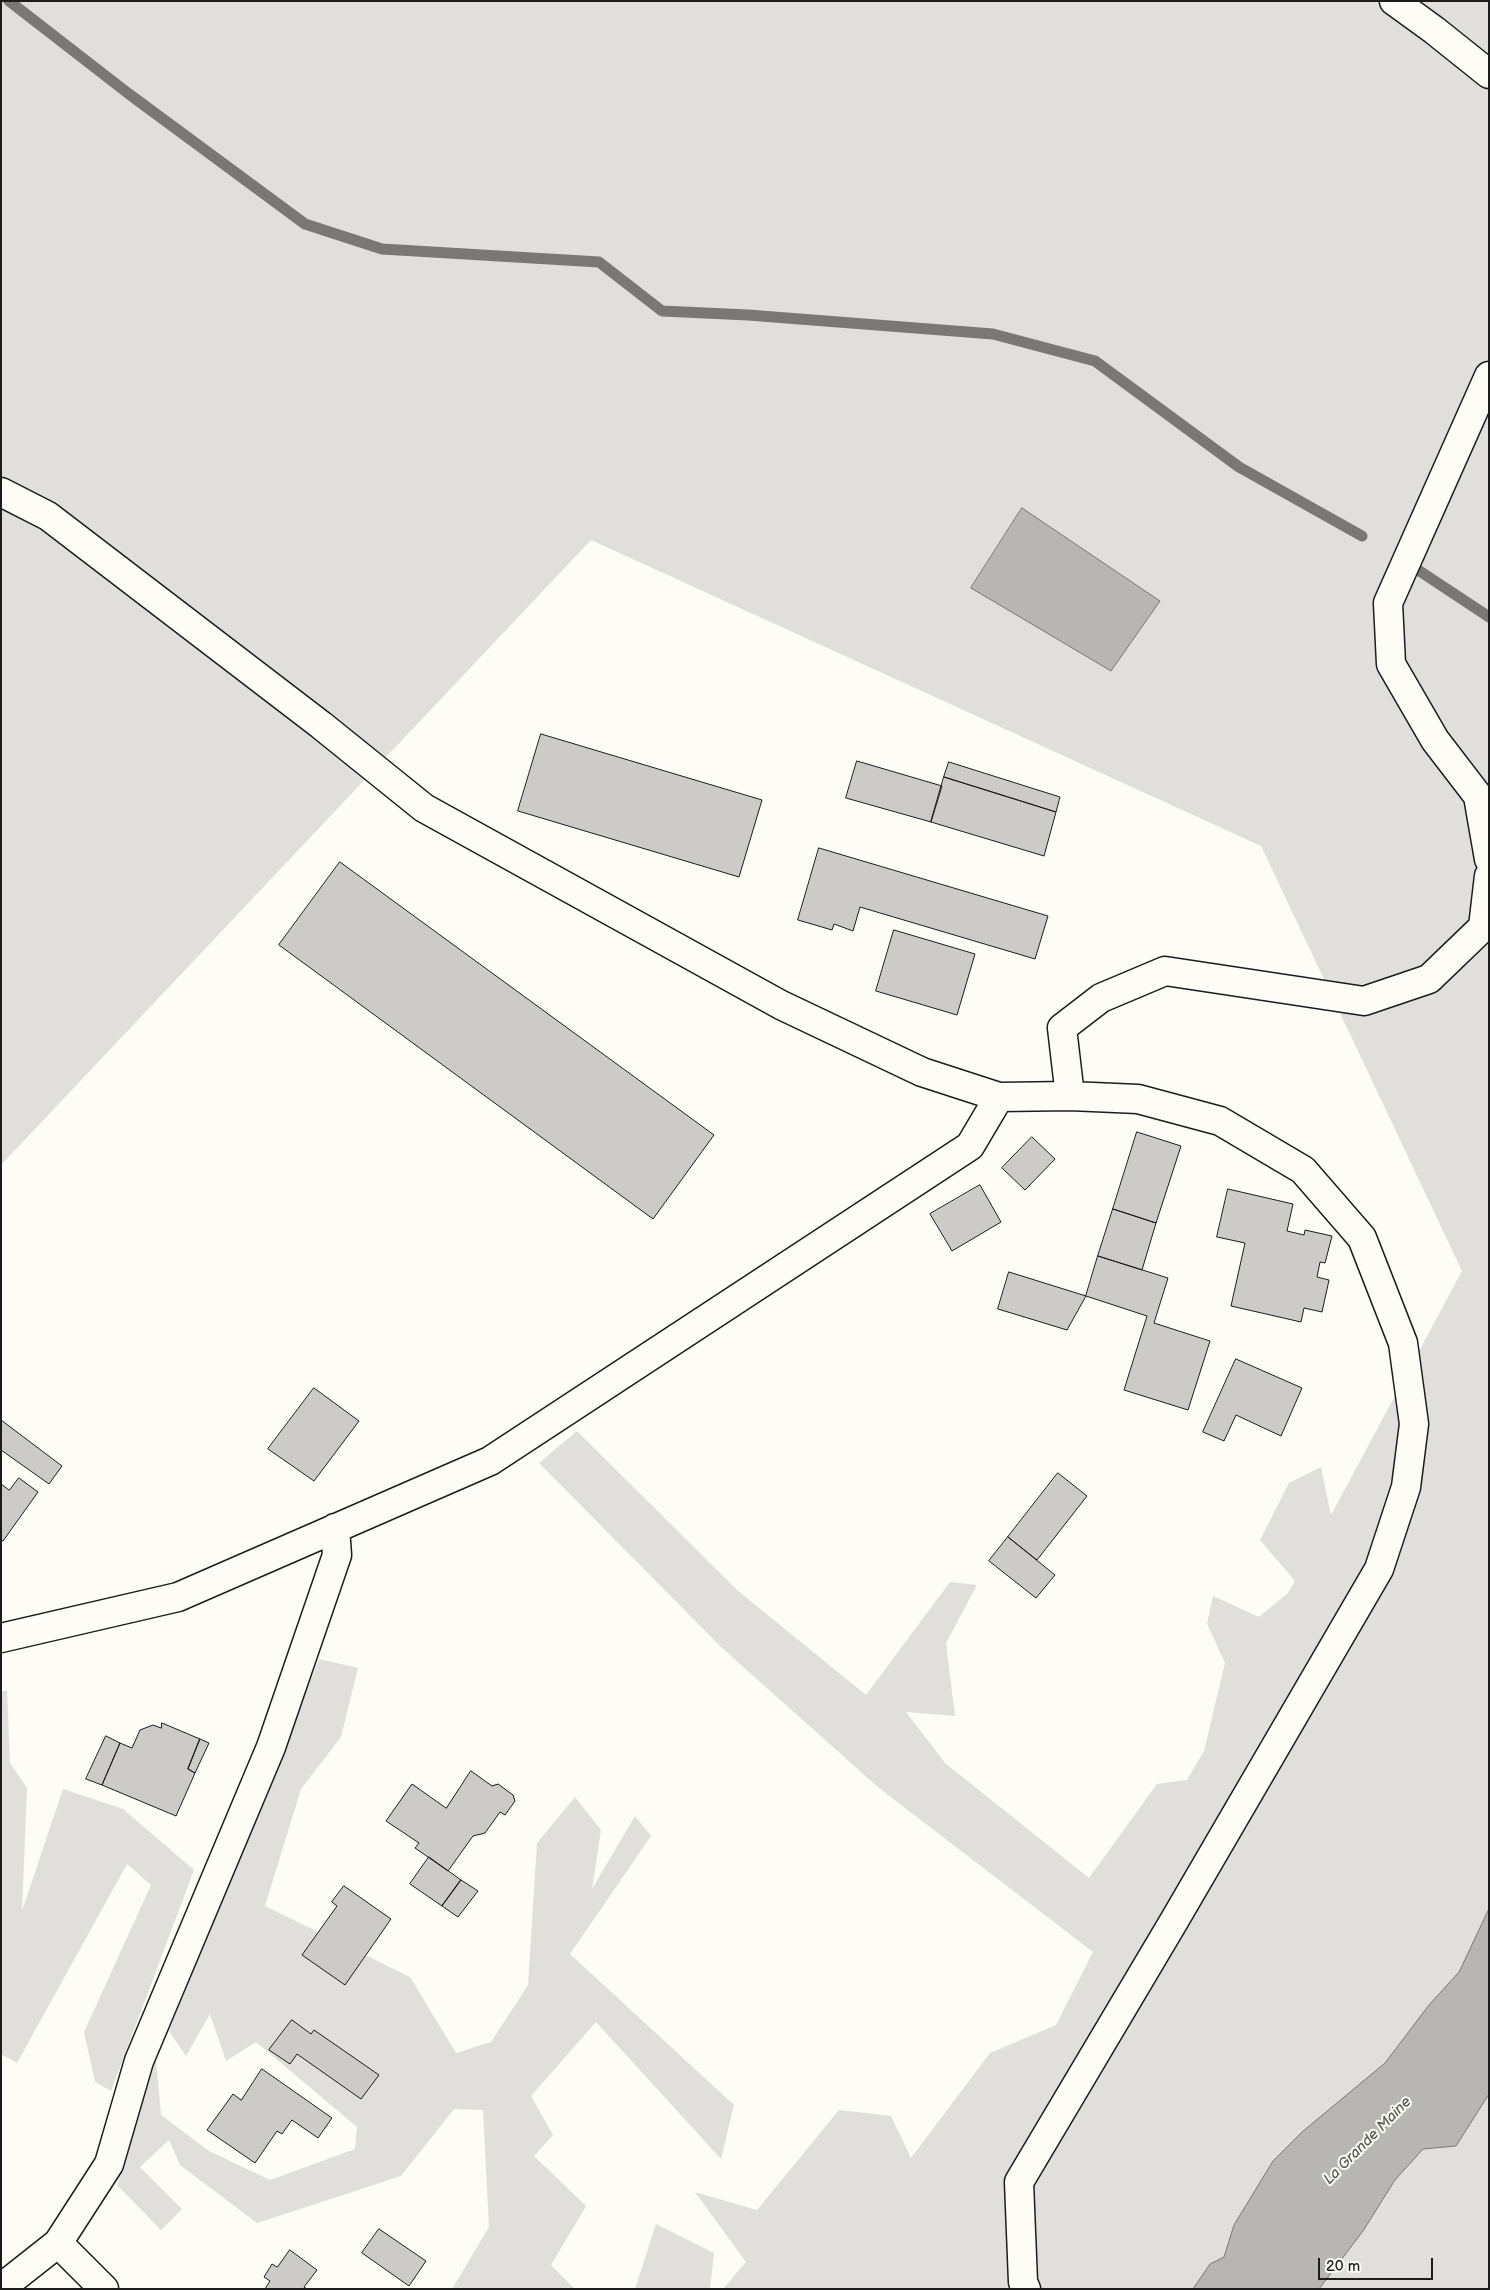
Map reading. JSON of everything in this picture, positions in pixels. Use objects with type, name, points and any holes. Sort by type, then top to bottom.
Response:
[{"type":"street","points":[[1394,1],[1489,74]]},
{"type":"street","points":[[1489,376],[1388,603],[1391,664],[1435,740],[1478,796],[1489,859]]},
{"type":"street","points":[[1,492],[48,516],[321,725],[424,808],[782,1006],[922,1072],[999,1096],[1070,1096],[1138,1099],[1220,1121],[1303,1170],[1362,1238],[1403,1343],[1414,1424],[1406,1487],[1379,1569],[1019,2182],[1023,2282],[1026,2289]]},
{"type":"street","points":[[1070,1096],[1062,1028],[1101,998],[1165,971],[1364,1001],[1428,979],[1483,927],[1489,876]]},
{"type":"street","points":[[1,1638],[178,1597],[490,1461],[970,1146],[999,1096]]},
{"type":"street","points":[[1,2288],[58,2243],[109,2164],[139,2061],[271,1747],[337,1555],[335,1528]]},
{"type":"street","points":[[58,2243],[104,2289]]},
{"type":"shaded area","points":[[1,1],[1489,1],[1489,2289],[723,2289],[746,2262],[695,2192],[757,2210],[839,2110],[891,2116],[911,2158],[990,2053],[1056,2025],[1093,1952],[879,1788],[721,1647],[539,1463],[577,1431],[737,1590],[866,1695],[950,1582],[977,1585],[946,1643],[955,1716],[906,1712],[945,1763],[1089,1878],[1157,1784],[1187,1780],[1204,1751],[1225,1663],[1207,1624],[1213,1596],[1259,1617],[1288,1593],[1295,1581],[1260,1540],[1289,1483],[1321,1467],[1331,1515],[1462,1271],[1261,846],[591,540],[1,1165]]},
{"type":"shaded area","points":[[319,1659],[358,1668],[341,1737],[301,1789],[265,1906],[410,1977],[456,2053],[491,2042],[528,1985],[537,1843],[575,1797],[601,1830],[592,1889],[635,1816],[651,1836],[570,1954],[734,2105],[721,2159],[596,2022],[531,2096],[553,2135],[534,2156],[586,2206],[551,2265],[575,2289],[452,2289],[489,2227],[483,2110],[454,2109],[401,2176],[257,2223],[180,2165],[169,2140],[140,2167],[182,2209],[161,2230],[117,2185],[156,2059],[161,2115],[209,2151],[270,2180],[355,2149],[357,2127],[256,2042],[226,2061],[210,2014],[186,2056],[169,2031]]},
{"type":"shaded area","points":[[7,1690],[10,1763],[27,1788],[22,1911],[63,1789],[123,1809],[194,1870],[111,2091],[95,2082],[84,2032],[151,1885],[127,1864],[17,2063],[1,2054],[1,1692]]},
{"type":"shaded area","points":[[656,2224],[714,2253],[710,2289],[635,2289]]},
{"type":"water","points":[[1022,508],[1160,601],[1111,671],[971,588]]},
{"type":"water","name":"La Grande Maine","points":[[1489,1909],[1489,2094],[1456,2146],[1423,2149],[1395,2180],[1363,2231],[1319,2289],[1193,2289],[1210,2264],[1224,2257],[1234,2225],[1273,2161],[1302,2132],[1385,2063],[1429,2005],[1459,1972]]},
{"type":"building","points":[[541,734],[762,800],[739,877],[518,811]]},
{"type":"building","points":[[857,761],[942,786],[931,822],[846,798]]},
{"type":"building","points":[[949,762],[1060,797],[1056,812],[944,777]]},
{"type":"building","points":[[944,777],[1056,812],[1044,856],[931,822]]},
{"type":"building","points":[[819,848],[1048,916],[1035,959],[860,907],[853,931],[834,924],[832,930],[798,920]]},
{"type":"building","points":[[340,862],[714,1135],[653,1219],[279,945]]},
{"type":"building","points":[[894,930],[975,954],[957,1015],[876,991]]},
{"type":"building","points":[[1137,1132],[1181,1146],[1156,1223],[1113,1209]]},
{"type":"building","points":[[1032,1137],[1055,1159],[1025,1190],[1002,1168]]},
{"type":"building","points":[[980,1185],[1001,1222],[952,1251],[930,1214]]},
{"type":"building","points":[[1228,1189],[1293,1204],[1287,1231],[1304,1235],[1305,1230],[1332,1236],[1325,1263],[1320,1262],[1317,1277],[1329,1280],[1322,1312],[1304,1308],[1301,1322],[1231,1306],[1245,1243],[1217,1237]]},
{"type":"building","points":[[1113,1209],[1156,1223],[1142,1270],[1098,1256]]},
{"type":"building","points":[[1098,1256],[1168,1278],[1154,1323],[1210,1341],[1188,1410],[1124,1390],[1147,1316],[1086,1296]]},
{"type":"building","points":[[1009,1272],[1086,1296],[1067,1330],[998,1309]]},
{"type":"building","points":[[1236,1359],[1302,1388],[1281,1436],[1236,1415],[1224,1441],[1203,1432]]},
{"type":"building","points":[[314,1388],[359,1421],[314,1481],[268,1449]]},
{"type":"building","points":[[1,1420],[62,1466],[49,1484],[1,1450]]},
{"type":"building","points":[[1058,1473],[1087,1496],[1037,1560],[1008,1537]]},
{"type":"building","points":[[19,1478],[38,1492],[3,1541],[1,1540],[1,1484],[9,1490]]},
{"type":"building","points":[[1008,1537],[1055,1575],[1036,1598],[989,1561]]},
{"type":"building","points":[[162,1723],[200,1739],[188,1769],[195,1773],[176,1816],[102,1785],[120,1743],[132,1748],[140,1730],[153,1725],[161,1728]]},
{"type":"building","points":[[106,1736],[120,1743],[102,1785],[86,1779]]},
{"type":"building","points":[[200,1739],[209,1743],[195,1773],[188,1769]]},
{"type":"building","points":[[471,1771],[492,1786],[498,1784],[513,1795],[515,1801],[505,1815],[500,1812],[485,1833],[473,1836],[448,1871],[415,1848],[419,1843],[386,1821],[412,1784],[446,1808]]},
{"type":"building","points":[[429,1857],[461,1880],[442,1906],[410,1884]]},
{"type":"building","points":[[461,1880],[478,1891],[458,1917],[442,1906]]},
{"type":"building","points":[[344,1886],[391,1919],[345,1985],[302,1955],[337,1906],[332,1902]]},
{"type":"building","points":[[292,2020],[311,2034],[314,2030],[379,2075],[361,2099],[297,2054],[290,2064],[269,2050]]},
{"type":"building","points":[[262,2069],[332,2118],[318,2138],[292,2120],[282,2134],[277,2131],[255,2163],[207,2130],[233,2094],[241,2100]]},
{"type":"building","points":[[379,2229],[426,2261],[409,2286],[362,2253]]},
{"type":"building","points":[[290,2250],[317,2270],[304,2287],[307,2289],[265,2289],[270,2281],[264,2277],[272,2264],[277,2267]]},
{"type":"waterway","points":[[9,1],[129,94],[305,224],[382,249],[599,262],[662,311],[748,315],[993,334],[1095,361],[1239,467],[1362,536]]},
{"type":"waterway","points":[[1415,568],[1489,617]]}]
